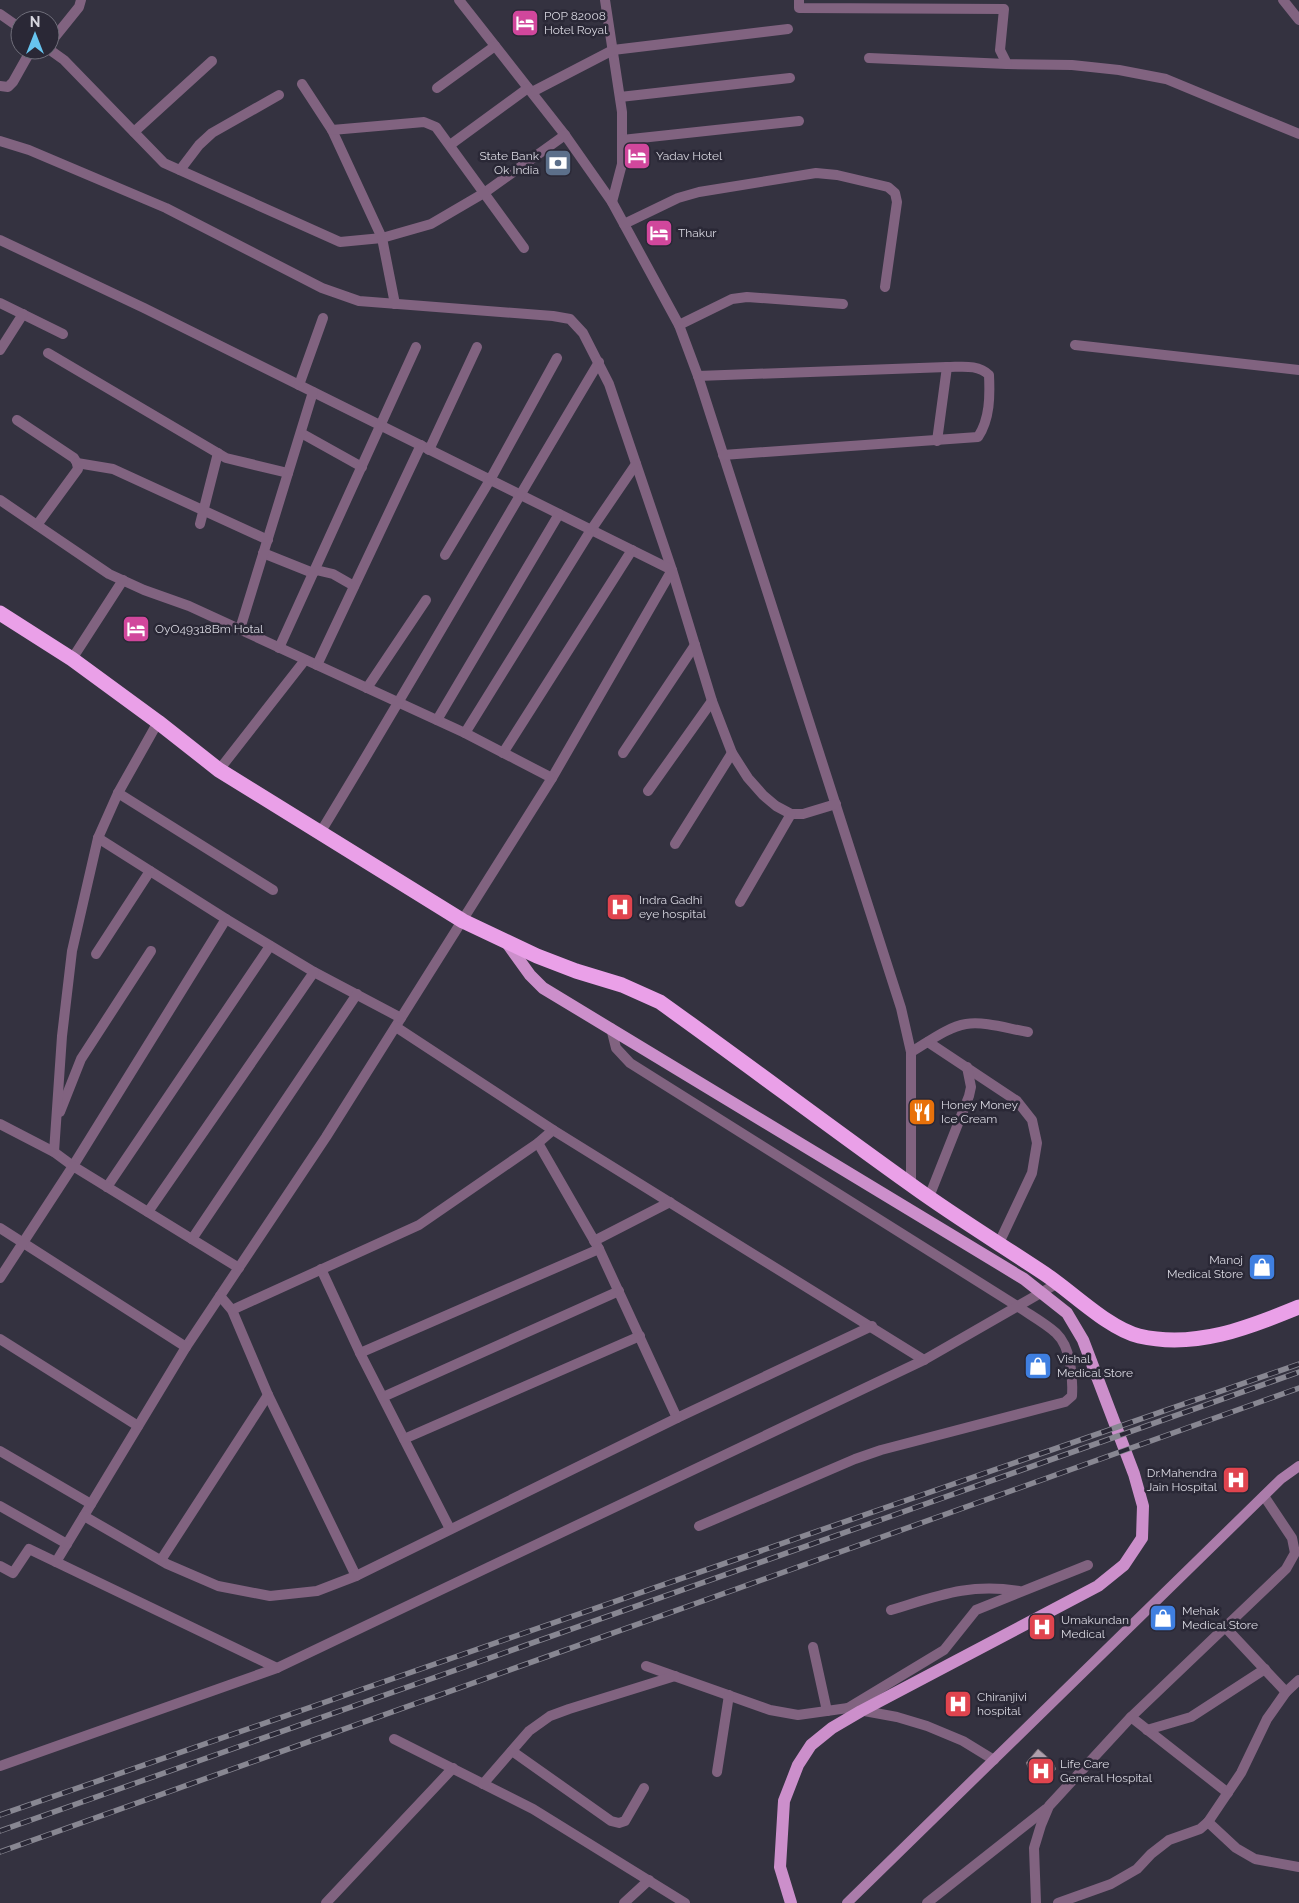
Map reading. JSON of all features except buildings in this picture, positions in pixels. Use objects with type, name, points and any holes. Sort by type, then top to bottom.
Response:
[{"type":"highway","points":[[0,613],[72,659],[158,722],[219,770],[462,921],[507,943],[576,971],[622,985],[660,1002],[911,1185],[1058,1283],[1112,1324],[1136,1336],[1162,1341],[1193,1340],[1227,1334],[1299,1307]]},
{"type":"main road","points":[[507,943],[530,975],[543,988],[1024,1279],[1067,1313],[1083,1340],[1134,1474],[1143,1506],[1142,1538],[1124,1564],[1098,1586],[832,1728],[811,1745],[798,1765],[784,1801],[780,1867],[791,1903]]},
{"type":"street","points":[[60,30],[78,7],[81,0]]},
{"type":"street","points":[[459,0],[565,135],[612,202],[679,325],[698,376],[901,1008],[911,1052],[911,1185]]},
{"type":"street","points":[[605,0],[622,112],[622,164],[612,202]]},
{"type":"street","points":[[799,0],[799,8],[873,4],[942,4],[1004,9],[1000,50],[1007,64]]},
{"type":"street","points":[[1283,0],[1299,20]]},
{"type":"street","points":[[450,145],[530,90],[613,50],[788,29]]},
{"type":"street","points":[[437,88],[495,46]]},
{"type":"street","points":[[60,57],[164,163],[340,242],[382,238],[432,224],[484,193],[565,135]]},
{"type":"street","points":[[869,58],[1072,65],[1119,70],[1166,79],[1299,134]]},
{"type":"street","points":[[0,86],[8,86],[14,82],[26,60]]},
{"type":"street","points":[[134,132],[212,61]]},
{"type":"street","points":[[620,97],[790,78]]},
{"type":"street","points":[[302,84],[332,130],[382,238],[394,304]]},
{"type":"street","points":[[180,170],[199,145],[212,133],[279,95]]},
{"type":"street","points":[[622,140],[799,121]]},
{"type":"street","points":[[332,130],[424,122],[436,127],[524,248]]},
{"type":"street","points":[[0,141],[29,150],[166,208],[322,288],[359,301],[553,316],[570,319],[583,333],[609,384],[672,570],[712,701],[732,752],[748,778],[763,795],[776,806],[791,814],[803,814],[836,804]]},
{"type":"street","points":[[624,224],[678,198],[699,192],[816,173],[837,175],[888,187],[895,194],[897,202],[885,287]]},
{"type":"street","points":[[0,240],[144,308],[672,570]]},
{"type":"street","points":[[679,325],[732,299],[747,297],[843,304]]},
{"type":"street","points":[[0,302],[63,334]]},
{"type":"street","points":[[0,350],[23,314]]},
{"type":"street","points":[[299,385],[323,318]]},
{"type":"street","points":[[1075,345],[1299,370]]},
{"type":"street","points":[[279,648],[416,347]]},
{"type":"street","points":[[317,665],[354,586],[477,347]]},
{"type":"street","points":[[48,354],[226,458],[288,473]]},
{"type":"street","points":[[445,555],[490,480],[557,358]]},
{"type":"street","points":[[320,833],[399,703],[599,362]]},
{"type":"street","points":[[698,376],[947,367],[977,367],[989,375],[990,399],[983,430],[978,437],[723,455]]},
{"type":"street","points":[[937,441],[947,367]]},
{"type":"street","points":[[240,629],[313,392]]},
{"type":"street","points":[[17,420],[74,458],[77,463],[78,469],[38,525]]},
{"type":"street","points":[[301,433],[362,467]]},
{"type":"street","points":[[200,524],[218,453]]},
{"type":"street","points":[[77,463],[112,469],[268,540]]},
{"type":"street","points":[[464,734],[591,530],[636,464]]},
{"type":"street","points":[[0,500],[109,574],[240,629],[437,720],[552,778]]},
{"type":"street","points":[[437,720],[559,514]]},
{"type":"street","points":[[503,753],[632,550]]},
{"type":"street","points":[[263,553],[313,573]]},
{"type":"street","points":[[313,573],[316,570],[333,574],[354,586]]},
{"type":"street","points":[[56,1562],[186,1347],[326,1137],[552,778],[672,570]]},
{"type":"street","points":[[72,659],[122,580]]},
{"type":"street","points":[[367,688],[426,600]]},
{"type":"street","points":[[623,753],[696,645]]},
{"type":"street","points":[[219,770],[305,660]]},
{"type":"street","points":[[648,791],[712,701]]},
{"type":"street","points":[[54,1152],[62,1036],[72,951],[98,838],[118,793],[158,722]]},
{"type":"street","points":[[675,844],[732,752]]},
{"type":"street","points":[[118,793],[273,890]]},
{"type":"street","points":[[740,902],[791,814]]},
{"type":"street","points":[[98,838],[270,946],[314,972],[357,994],[553,1130],[924,1360]]},
{"type":"street","points":[[96,954],[150,871]]},
{"type":"street","points":[[0,1278],[73,1166],[226,919]]},
{"type":"street","points":[[107,1187],[270,946]]},
{"type":"street","points":[[56,1123],[81,1059],[151,951]]},
{"type":"street","points":[[148,1212],[314,972]]},
{"type":"street","points":[[192,1240],[357,994]]},
{"type":"street","points":[[911,1052],[949,1030],[965,1024],[980,1024],[1028,1032]]},
{"type":"street","points":[[611,1028],[616,1048],[630,1063],[1017,1306],[1057,1334],[1066,1348],[1073,1383],[1072,1396],[1065,1402],[881,1450],[855,1459],[699,1526]]},
{"type":"street","points":[[928,1042],[1017,1101],[1032,1120],[1036,1143],[1032,1173],[999,1243]]},
{"type":"street","points":[[929,1197],[970,1096],[971,1087],[967,1067]]},
{"type":"street","points":[[0,1124],[54,1152],[73,1166],[239,1268]]},
{"type":"street","points":[[232,1310],[419,1225],[538,1143],[553,1130]]},
{"type":"street","points":[[538,1143],[596,1245],[677,1418]]},
{"type":"street","points":[[360,1353],[596,1245],[670,1202]]},
{"type":"street","points":[[0,1228],[186,1347]]},
{"type":"street","points":[[322,1269],[360,1353],[450,1529]]},
{"type":"street","points":[[0,1766],[277,1668],[924,1360],[1058,1283]]},
{"type":"street","points":[[383,1397],[619,1291]]},
{"type":"street","points":[[220,1296],[232,1310],[268,1395],[356,1576]]},
{"type":"street","points":[[84,1516],[161,1560],[218,1586],[270,1596],[317,1591],[356,1576],[677,1418],[872,1326]]},
{"type":"street","points":[[404,1439],[640,1336]]},
{"type":"street","points":[[0,1339],[138,1426]]},
{"type":"street","points":[[161,1560],[268,1395]]},
{"type":"street","points":[[0,1451],[91,1504]]},
{"type":"street","points":[[851,1902],[1281,1479],[1299,1466]]},
{"type":"street","points":[[927,1903],[1049,1806],[1131,1717],[1286,1569],[1295,1553],[1292,1538],[1264,1496]]},
{"type":"street","points":[[0,1506],[67,1544]]},
{"type":"street","points":[[0,1566],[13,1573],[30,1549],[277,1668]]},
{"type":"street","points":[[848,1708],[944,1650],[976,1610],[1088,1565]]},
{"type":"street","points":[[891,1610],[963,1590],[980,1588],[1020,1591]]},
{"type":"street","points":[[1225,1627],[1286,1692]]},
{"type":"street","points":[[813,1647],[827,1711]]},
{"type":"street","points":[[646,1666],[770,1710],[798,1715],[848,1708],[897,1717],[928,1726],[963,1741],[994,1760]]},
{"type":"street","points":[[1147,1730],[1191,1717],[1265,1669]]},
{"type":"street","points":[[483,1784],[529,1731],[550,1716],[675,1676]]},
{"type":"street","points":[[1058,1903],[1111,1884],[1137,1869],[1151,1854],[1169,1840],[1200,1829],[1208,1822],[1240,1773],[1267,1719],[1286,1692],[1299,1680]]},
{"type":"street","points":[[717,1772],[729,1695]]},
{"type":"street","points":[[1131,1717],[1228,1793]]},
{"type":"street","points":[[394,1739],[533,1808],[685,1903]]},
{"type":"street","points":[[512,1751],[611,1821],[619,1823],[625,1821],[644,1788]]},
{"type":"street","points":[[326,1903],[453,1768]]},
{"type":"street","points":[[1036,1903],[1034,1848],[1049,1806]]},
{"type":"street","points":[[1208,1822],[1236,1848],[1255,1859],[1299,1867]]},
{"type":"street","points":[[624,1903],[649,1880]]},
{"type":"railway","points":[[0,1815],[1299,1364]]},
{"type":"railway","points":[[0,1831],[1299,1372]]},
{"type":"railway","points":[[0,1852],[1299,1388]]},
{"type":"place","name":"POP 82008 Hotel Royal","points":[[525,23]]},
{"type":"place","name":"Yadav Hotel","points":[[637,156]]},
{"type":"place","name":"State Bank Ok India","points":[[558,163]]},
{"type":"place","name":"Thakur","points":[[659,233]]},
{"type":"place","name":"OyO49318Bm Hotal","points":[[136,629]]},
{"type":"place","name":"Indra Gadhi eye hospital","points":[[620,907]]},
{"type":"place","name":"Honey Money Ice Cream","points":[[922,1112]]},
{"type":"place","name":"Manoj Medical Store","points":[[1262,1267]]},
{"type":"place","name":"Vishal Medical Store","points":[[1038,1366]]},
{"type":"place","name":"Dr.Mahendra Jain Hospital","points":[[1236,1480]]},
{"type":"place","name":"Mehak Medical Store","points":[[1163,1618]]},
{"type":"place","name":"Umakundan Medical","points":[[1042,1627]]},
{"type":"place","name":"Chiranjivi hospital","points":[[958,1704]]},
{"type":"place","name":"Life Care General Hospital","points":[[1041,1771]]}]
